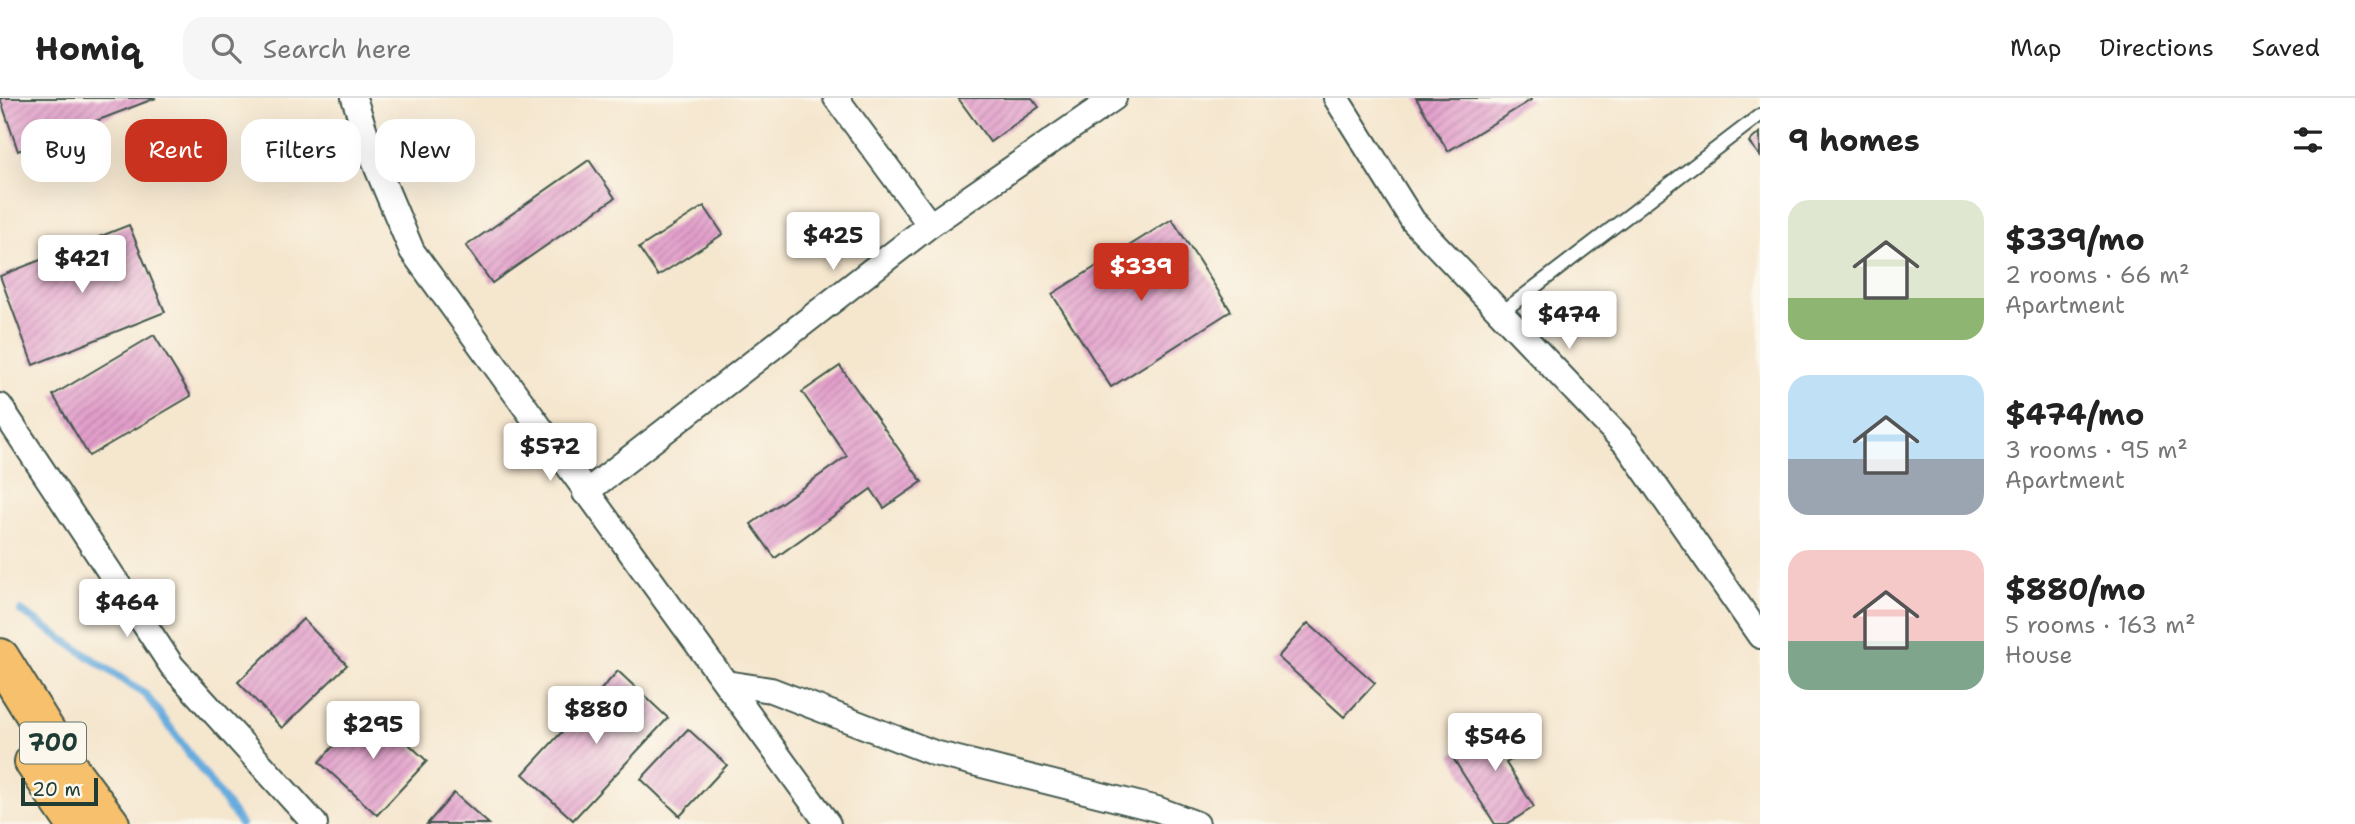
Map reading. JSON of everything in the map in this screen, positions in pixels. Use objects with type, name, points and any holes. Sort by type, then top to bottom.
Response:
[{"type":"main road","name":"700","points":[[0,658],[69,769],[110,824]]},
{"type":"main road","name":"700","points":[[0,707],[76,824]]},
{"type":"street","points":[[354,98],[377,168],[412,251],[585,493],[828,824]]},
{"type":"street","points":[[836,98],[930,225]]},
{"type":"street","points":[[585,493],[930,225],[1114,98]]},
{"type":"street","points":[[1336,98],[1413,221],[1627,445],[1760,636]]},
{"type":"street","points":[[0,406],[172,666],[314,824]]},
{"type":"street","points":[[726,684],[771,690],[934,753],[1157,809],[1198,824]]},
{"type":"lane","points":[[1501,313],[1760,115]]},
{"type":"building","points":[[0,98],[156,98],[101,119],[21,119],[21,150],[18,151]]},
{"type":"building","points":[[958,98],[1032,98],[1039,107],[990,142]]},
{"type":"building","points":[[1416,98],[1530,98],[1531,100],[1448,151]]},
{"type":"building","points":[[1760,132],[1760,156],[1749,142]]},
{"type":"building","points":[[589,160],[615,198],[492,283],[466,246]]},
{"type":"building","points":[[704,206],[723,234],[658,276],[639,248]]},
{"type":"building","points":[[1172,219],[1231,311],[1111,387],[1052,294]]},
{"type":"building","points":[[129,225],[165,312],[33,365],[0,276]]},
{"type":"building","points":[[154,335],[191,396],[89,456],[53,395]]},
{"type":"building","points":[[840,366],[922,482],[884,508],[871,489],[775,558],[751,524],[847,456],[802,392]]},
{"type":"building","points":[[303,619],[347,665],[282,728],[238,682]]},
{"type":"building","points":[[1308,623],[1375,683],[1344,717],[1278,657]]},
{"type":"building","points":[[618,671],[668,718],[573,820],[523,774]]},
{"type":"building","points":[[369,707],[427,761],[377,815],[319,762]]},
{"type":"building","points":[[1507,720],[1527,750],[1506,763],[1534,807],[1507,824],[1495,824],[1451,755]]},
{"type":"building","points":[[688,729],[727,765],[680,816],[641,779]]},
{"type":"building","points":[[454,793],[489,824],[427,824]]},
{"type":"waterway","points":[[21,611],[146,695],[241,824]]}]
